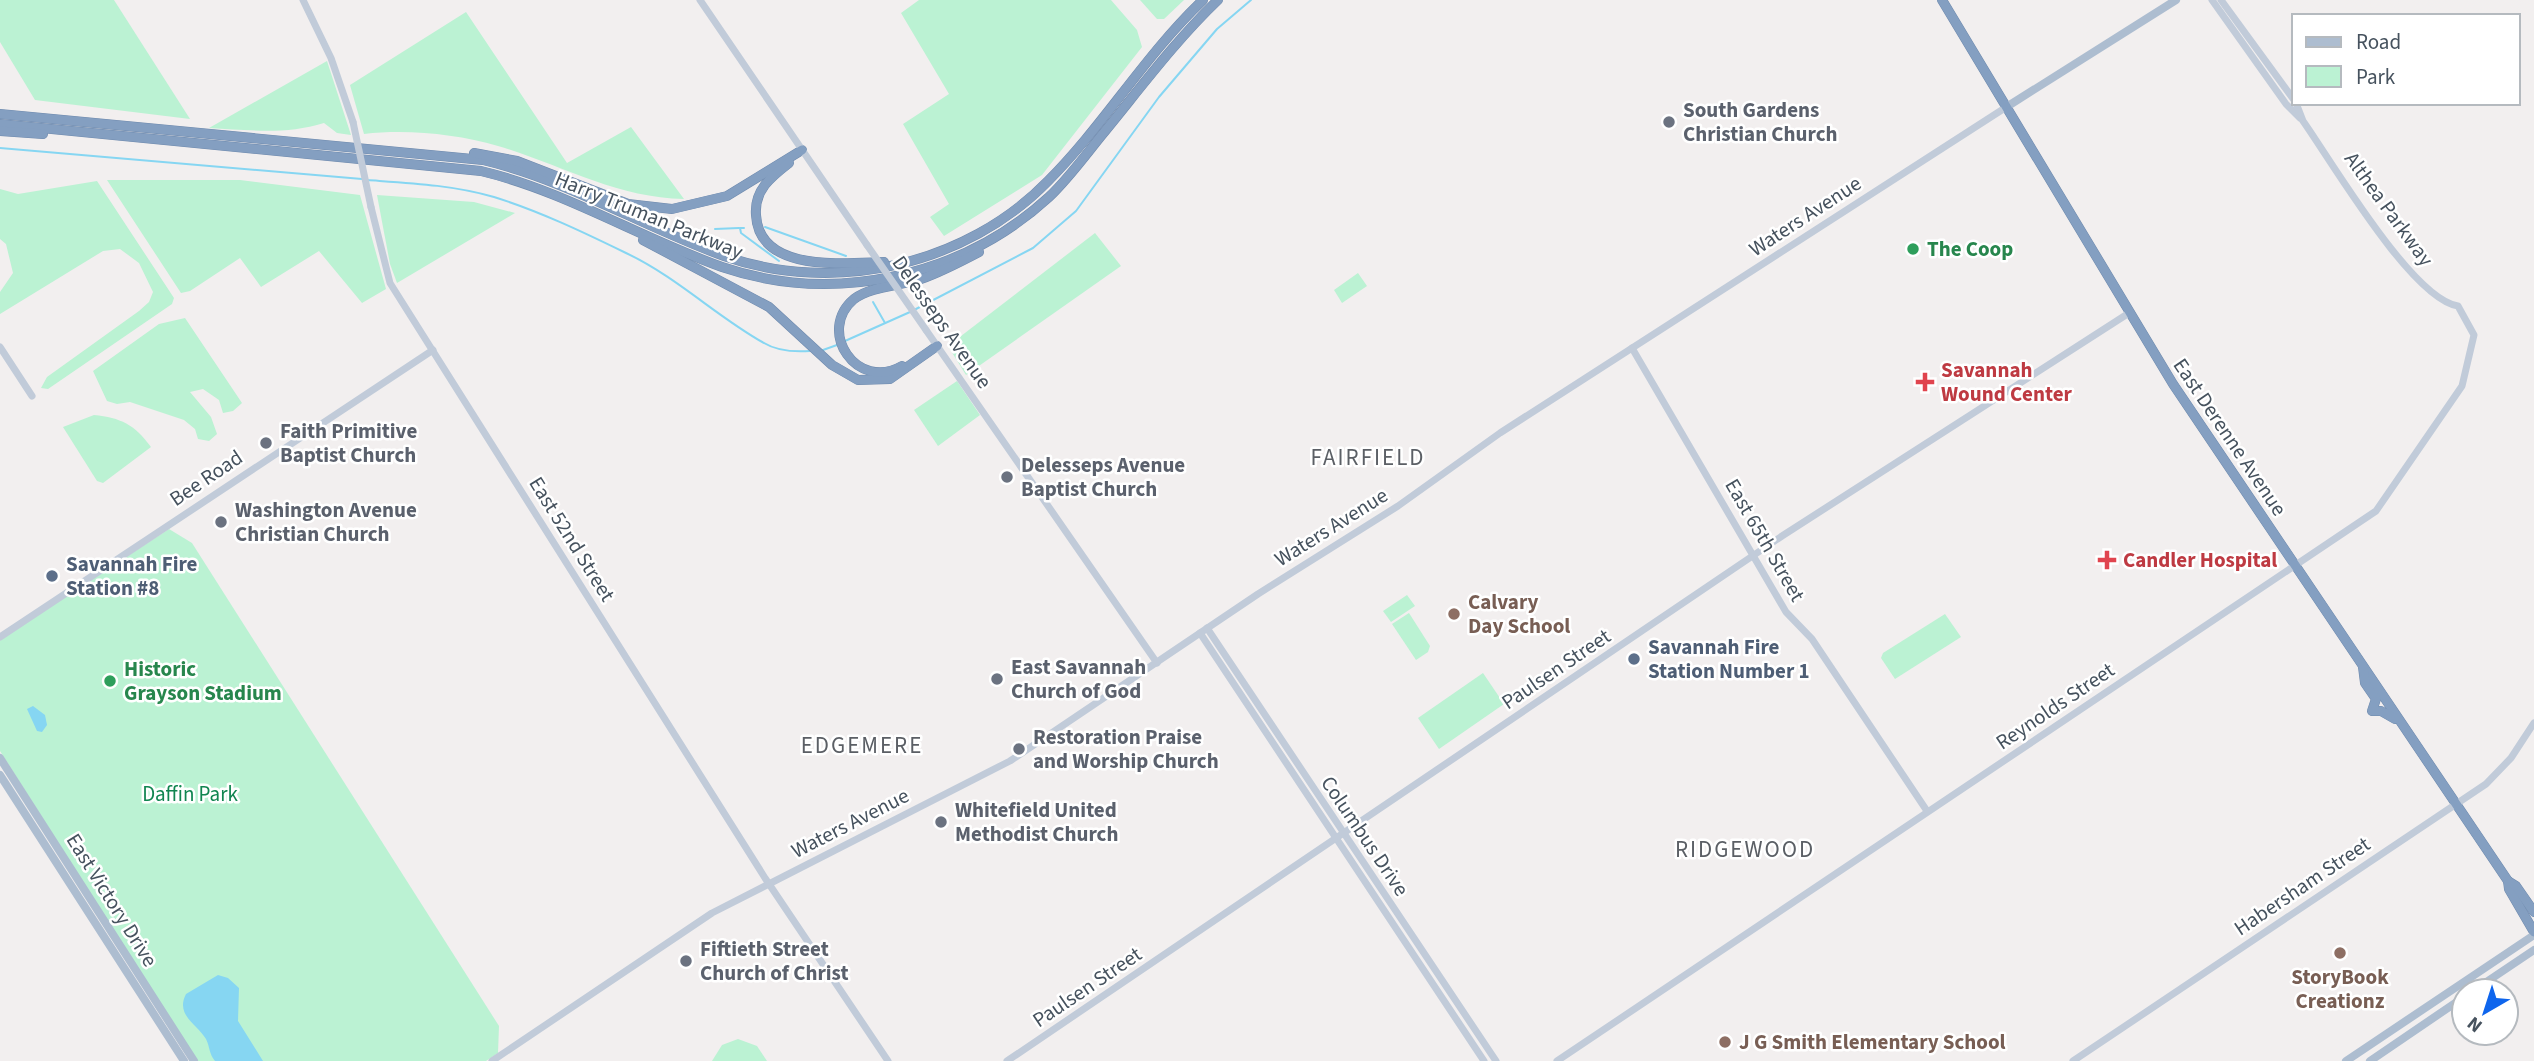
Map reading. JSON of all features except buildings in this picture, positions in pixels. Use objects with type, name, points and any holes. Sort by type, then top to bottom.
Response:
[{"type":"highway","name":"Harry Truman Parkway","points":[[0,112],[483,160],[518,169],[710,251],[771,268],[816,273],[853,272],[897,265],[940,252],[989,228],[1046,184],[1203,0]]},
{"type":"highway","name":"Harry Truman Parkway","points":[[0,124],[464,167],[515,180],[724,267],[779,281],[835,284],[890,277],[944,262],[994,237],[1049,197],[1177,43],[1219,0]]},
{"type":"highway","name":"East Derenne Avenue","points":[[1942,0],[2008,106],[2129,313],[2455,804],[2508,881],[2516,886],[2534,912]]},
{"type":"highway","points":[[0,131],[240,146]]},
{"type":"highway","points":[[427,153],[484,154],[517,161],[628,204],[671,209],[727,196],[802,150]]},
{"type":"highway","points":[[802,150],[766,182],[759,194],[756,222],[770,245],[783,254],[804,261],[846,263],[888,262],[940,252]]},
{"type":"highway","points":[[937,346],[897,369],[883,373],[865,370],[850,358],[840,340],[839,328],[854,299],[866,292],[919,279],[961,262],[1013,230],[1049,197]]},
{"type":"highway","points":[[577,205],[769,307],[832,365],[858,380],[890,379],[937,346]]},
{"type":"highway","points":[[2362,666],[2365,683],[2376,699],[2372,711],[2381,711],[2399,721]]},
{"type":"highway","name":"East Derenne Avenue","points":[[2508,881],[2509,889],[2534,933]]},
{"type":"main road","name":"Waters Avenue","points":[[2008,106],[2176,0]]},
{"type":"main road","name":"East Victory Drive","points":[[0,758],[194,1061]]},
{"type":"main road","name":"East Victory Drive","points":[[0,775],[184,1061]]},
{"type":"main road","points":[[2346,1061],[2534,933]]},
{"type":"main road","points":[[2494,977],[2534,950]]},
{"type":"main road","points":[[135,985],[141,985],[151,993]]},
{"type":"main road","points":[[2370,1061],[2450,1007]]},
{"type":"street","name":"East 52nd Street","points":[[303,0],[331,58],[353,122],[390,283],[768,883],[888,1061]]},
{"type":"street","name":"Delesseps Avenue","points":[[700,0],[1157,663]]},
{"type":"street","name":"Althea Parkway","points":[[2212,0],[2286,104],[2303,121],[2406,268],[2447,304],[2458,306]]},
{"type":"street","name":"Althea Parkway","points":[[2221,0],[2292,98]]},
{"type":"street","name":"Althea Parkway","points":[[2296,105],[2303,121]]},
{"type":"street","name":"Waters Avenue","points":[[492,1061],[659,947],[768,883],[1010,761],[1398,506],[1475,449],[2008,106]]},
{"type":"street","name":"Reynolds Street","points":[[1557,1061],[2376,512],[2462,386],[2474,335],[2458,306]]},
{"type":"street","name":"Paulsen Street","points":[[1007,1061],[1752,556],[2129,313]]},
{"type":"street","points":[[0,347],[32,396]]},
{"type":"street","name":"East 65th Street","points":[[1632,348],[1786,612],[1812,639],[1927,811]]},
{"type":"street","name":"Bee Road","points":[[0,637],[433,350]]},
{"type":"street","name":"Columbus Drive","points":[[1204,631],[1340,836],[1484,1061]]},
{"type":"street","name":"Habersham Street","points":[[2073,1061],[2499,772],[2534,723]]},
{"type":"street","name":"Columbus Drive","points":[[1340,836],[1496,1061]]},
{"type":"green space","points":[[0,0],[114,0],[190,119],[35,100],[0,42]]},
{"type":"green space","points":[[919,0],[1111,0],[1137,30],[1142,47],[1042,175],[944,236],[930,217],[949,204],[903,124],[949,94],[901,13]]},
{"type":"green space","points":[[1140,0],[1184,0],[1164,19],[1157,19]]},
{"type":"green space","points":[[466,12],[567,163],[631,127],[684,199],[635,193],[612,187],[522,154],[466,138],[415,132],[364,134],[350,85]]},
{"type":"green space","points":[[327,61],[351,135],[337,133],[324,123],[281,130],[209,128]]},
{"type":"green space","points":[[107,180],[240,180],[360,195],[386,289],[362,303],[319,251],[261,287],[240,258],[190,291],[181,293]]},
{"type":"green space","points":[[97,181],[174,298],[172,304],[48,389],[41,388],[47,377],[139,311],[149,302],[153,292],[139,263],[120,249],[103,251],[0,314],[0,292],[13,273],[6,244],[0,239],[0,189],[18,194]]},
{"type":"green space","points":[[377,195],[474,202],[515,213],[397,283],[390,264]]},
{"type":"green space","points":[[1095,233],[1121,266],[966,375],[948,346]]},
{"type":"green space","points":[[1358,273],[1367,286],[1342,303],[1334,290]]},
{"type":"green space","points":[[185,318],[242,403],[233,411],[223,413],[219,400],[203,389],[190,392],[211,417],[217,434],[209,441],[198,439],[195,429],[184,420],[130,402],[117,404],[107,401],[93,371],[159,324]]},
{"type":"green space","points":[[957,381],[980,415],[938,446],[914,410]]},
{"type":"green space","points":[[94,415],[126,423],[151,447],[103,483],[97,481],[63,427]]},
{"type":"green space","name":"Daffin Park","points":[[169,529],[192,543],[499,1026],[498,1053],[486,1061],[197,1061],[0,751],[0,639]]},
{"type":"green space","points":[[1407,595],[1415,606],[1391,622],[1383,611]]},
{"type":"green space","points":[[1409,613],[1430,646],[1428,652],[1416,660],[1392,624]]},
{"type":"green space","points":[[1945,614],[1961,637],[1895,679],[1881,658],[1883,653]]},
{"type":"green space","points":[[1483,673],[1504,704],[1439,749],[1418,718]]},
{"type":"green space","points":[[738,1039],[757,1046],[767,1061],[712,1061],[722,1045]]},
{"type":"water","points":[[33,706],[45,715],[47,725],[42,732],[37,731],[27,709]]},
{"type":"water","points":[[218,975],[228,978],[239,988],[238,1021],[263,1061],[215,1061],[206,1039],[185,1014],[183,1001],[186,994]]},
{"type":"waterway","points":[[916,309],[1033,248],[1076,211],[1159,97],[1217,29],[1251,0]]},
{"type":"waterway","points":[[0,148],[362,179]]},
{"type":"waterway","points":[[367,180],[463,190],[528,209],[645,263],[769,346],[810,351]]},
{"type":"waterway","points":[[765,227],[846,256]]},
{"type":"waterway","points":[[715,229],[739,228]]},
{"type":"waterway","points":[[744,228],[740,228],[741,233],[779,261]]},
{"type":"waterway","points":[[873,302],[885,323]]},
{"type":"waterway","points":[[845,341],[910,312]]},
{"type":"waterway","points":[[823,350],[837,345]]},
{"type":"place","name":"South Gardens Christian Church","points":[[1669,122]]},
{"type":"place","name":"The Coop","points":[[1913,249]]},
{"type":"place","name":"Savannah Wound Center","points":[[1925,382]]},
{"type":"place","name":"Faith Primitive Baptist Church","points":[[266,443]]},
{"type":"place","name":"Delesseps Avenue Baptist Church","points":[[1007,477]]},
{"type":"place","name":"Washington Avenue Christian Church","points":[[221,522]]},
{"type":"place","name":"Candler Hospital","points":[[2107,560]]},
{"type":"place","name":"Savannah Fire Station #8","points":[[52,576]]},
{"type":"place","name":"Calvary Day School","points":[[1454,614]]},
{"type":"place","name":"Savannah Fire Station Number 1","points":[[1634,659]]},
{"type":"place","name":"East Savannah Church of God","points":[[997,679]]},
{"type":"place","name":"Historic Grayson Stadium","points":[[110,681]]},
{"type":"place","name":"Restoration Praise and Worship Church","points":[[1019,749]]},
{"type":"place","name":"Whitefield United Methodist Church","points":[[941,822]]},
{"type":"place","name":"StoryBook Creationz","points":[[2340,953]]},
{"type":"place","name":"Fiftieth Street Church of Christ","points":[[686,961]]},
{"type":"place","name":"J G Smith Elementary School","points":[[1725,1042]]},
{"type":"district","name":"FAIRFIELD","points":[[1368,457]]},
{"type":"district","name":"EDGEMERE","points":[[862,745]]},
{"type":"district","name":"RIDGEWOOD","points":[[1745,849]]}]
